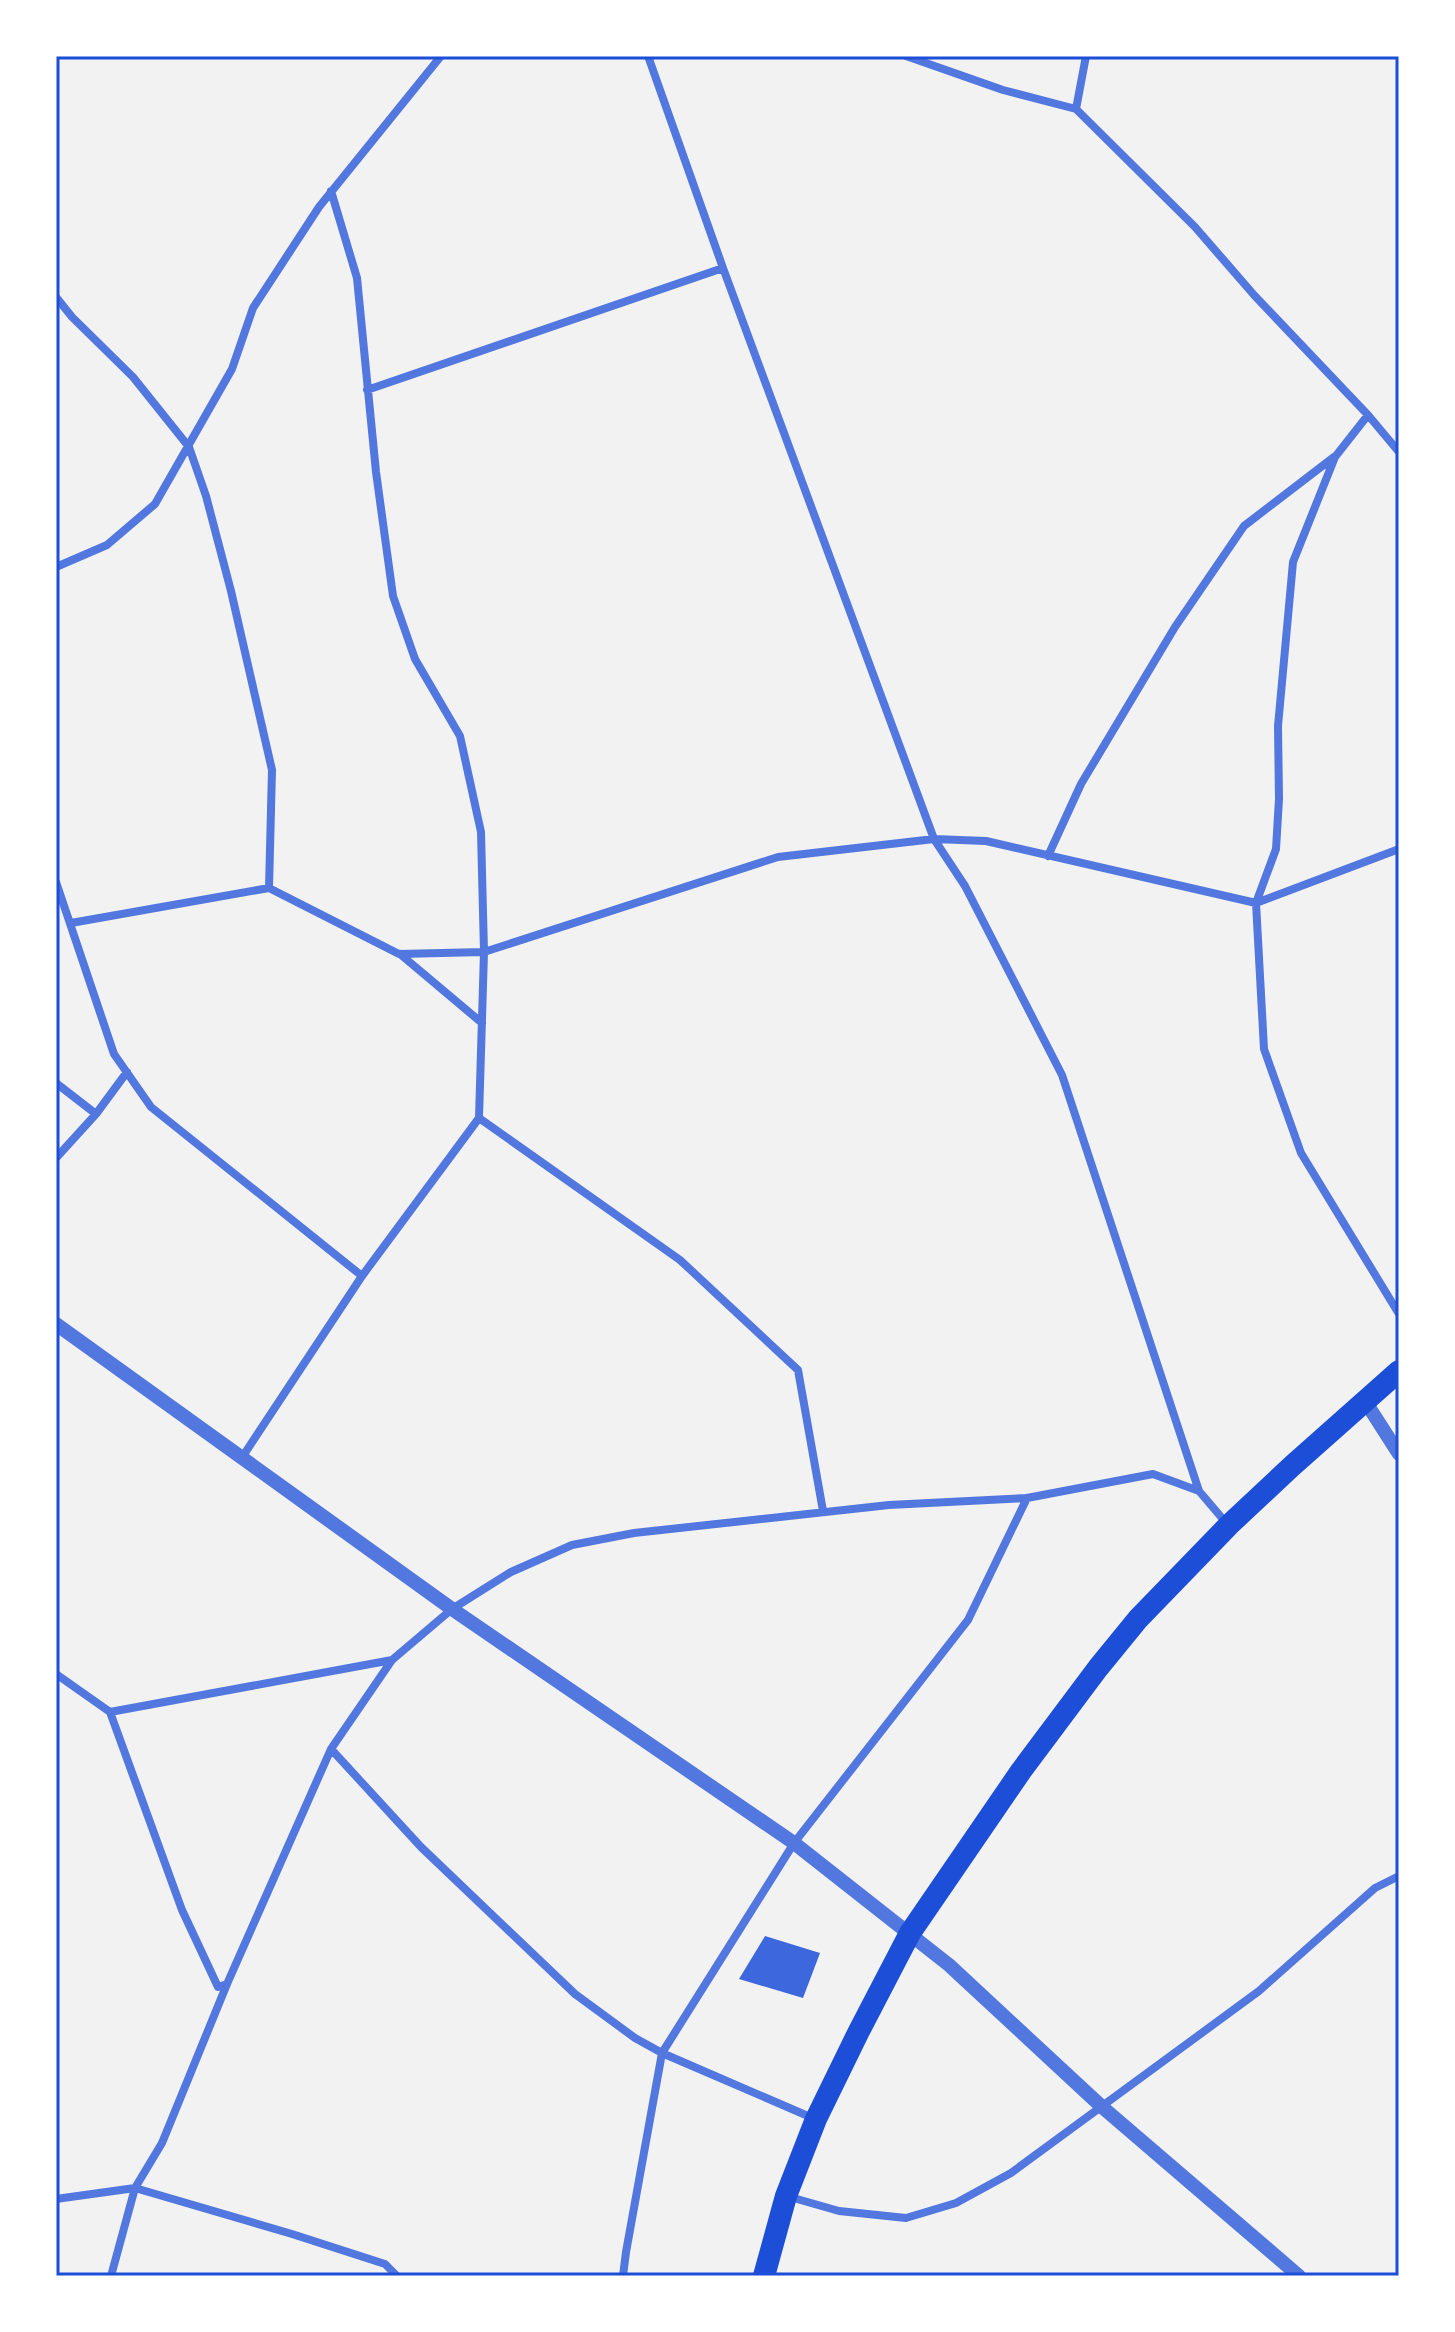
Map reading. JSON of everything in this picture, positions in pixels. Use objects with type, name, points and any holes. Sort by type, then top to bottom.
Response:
[{"type":"highway","points":[[764,2276],[786,2196],[816,2119],[859,2031],[910,1933],[1021,1771],[1138,1619],[1229,1525],[1399,1371]]},
{"type":"street","points":[[56,567],[107,545],[155,504],[232,369],[253,308],[331,191],[441,56]]},
{"type":"street","points":[[648,56],[934,839],[965,886],[1062,1075],[1199,1491],[1229,1525]]},
{"type":"street","points":[[906,56],[1003,90],[1076,109],[1195,227],[1399,452]]},
{"type":"street","points":[[1076,109],[1086,56]]},
{"type":"street","points":[[241,1459],[362,1276],[479,1118],[484,952],[481,832],[460,736],[415,659],[393,596],[376,472],[357,278],[331,191]]},
{"type":"street","points":[[367,390],[723,268]]},
{"type":"street","points":[[56,297],[133,377],[189,447],[206,496],[231,591],[272,770],[269,888]]},
{"type":"street","points":[[1048,856],[1081,784],[1175,627],[1244,526],[1335,457],[1368,415]]},
{"type":"street","points":[[1335,457],[1293,562],[1278,726],[1276,849],[1256,903],[1264,1049],[1301,1153],[1399,1314]]},
{"type":"street","points":[[399,954],[484,952],[778,857],[934,839],[986,841],[1256,903],[1399,849]]},
{"type":"street","points":[[56,882],[114,1054],[151,1107],[362,1276]]},
{"type":"street","points":[[71,923],[269,888],[399,954],[482,1023]]},
{"type":"street","points":[[56,1158],[96,1114],[127,1072]]},
{"type":"street","points":[[56,1083],[96,1114]]},
{"type":"street","points":[[479,1118],[680,1260],[798,1370],[823,1511]]},
{"type":"street","points":[[56,1324],[452,1609],[794,1843],[949,1965],[1101,2106],[1299,2276]]},
{"type":"street","points":[[1365,1401],[1399,1454]]},
{"type":"street","points":[[111,2276],[135,2188],[162,2143],[227,1984],[331,1749],[392,1660],[452,1609],[511,1572],[572,1545],[634,1533],[823,1511],[1027,1498],[1153,1474],[1199,1491]]},
{"type":"street","points":[[623,2276],[662,2053],[794,1843],[968,1620],[1027,1498]]},
{"type":"street","points":[[110,1712],[392,1660]]},
{"type":"street","points":[[56,1674],[110,1712],[182,1910],[218,1987],[227,1984]]},
{"type":"street","points":[[331,1749],[421,1847],[575,1994],[635,2038],[662,2053],[816,2119]]},
{"type":"street","points":[[786,2196],[839,2211],[906,2218],[956,2203],[1011,2173],[1259,1991],[1375,1888],[1399,1876]]},
{"type":"street","points":[[56,2199],[135,2188],[385,2264],[397,2276]]},
{"type":"building","points":[[765,1936],[820,1953],[803,1998],[739,1979]]}]
